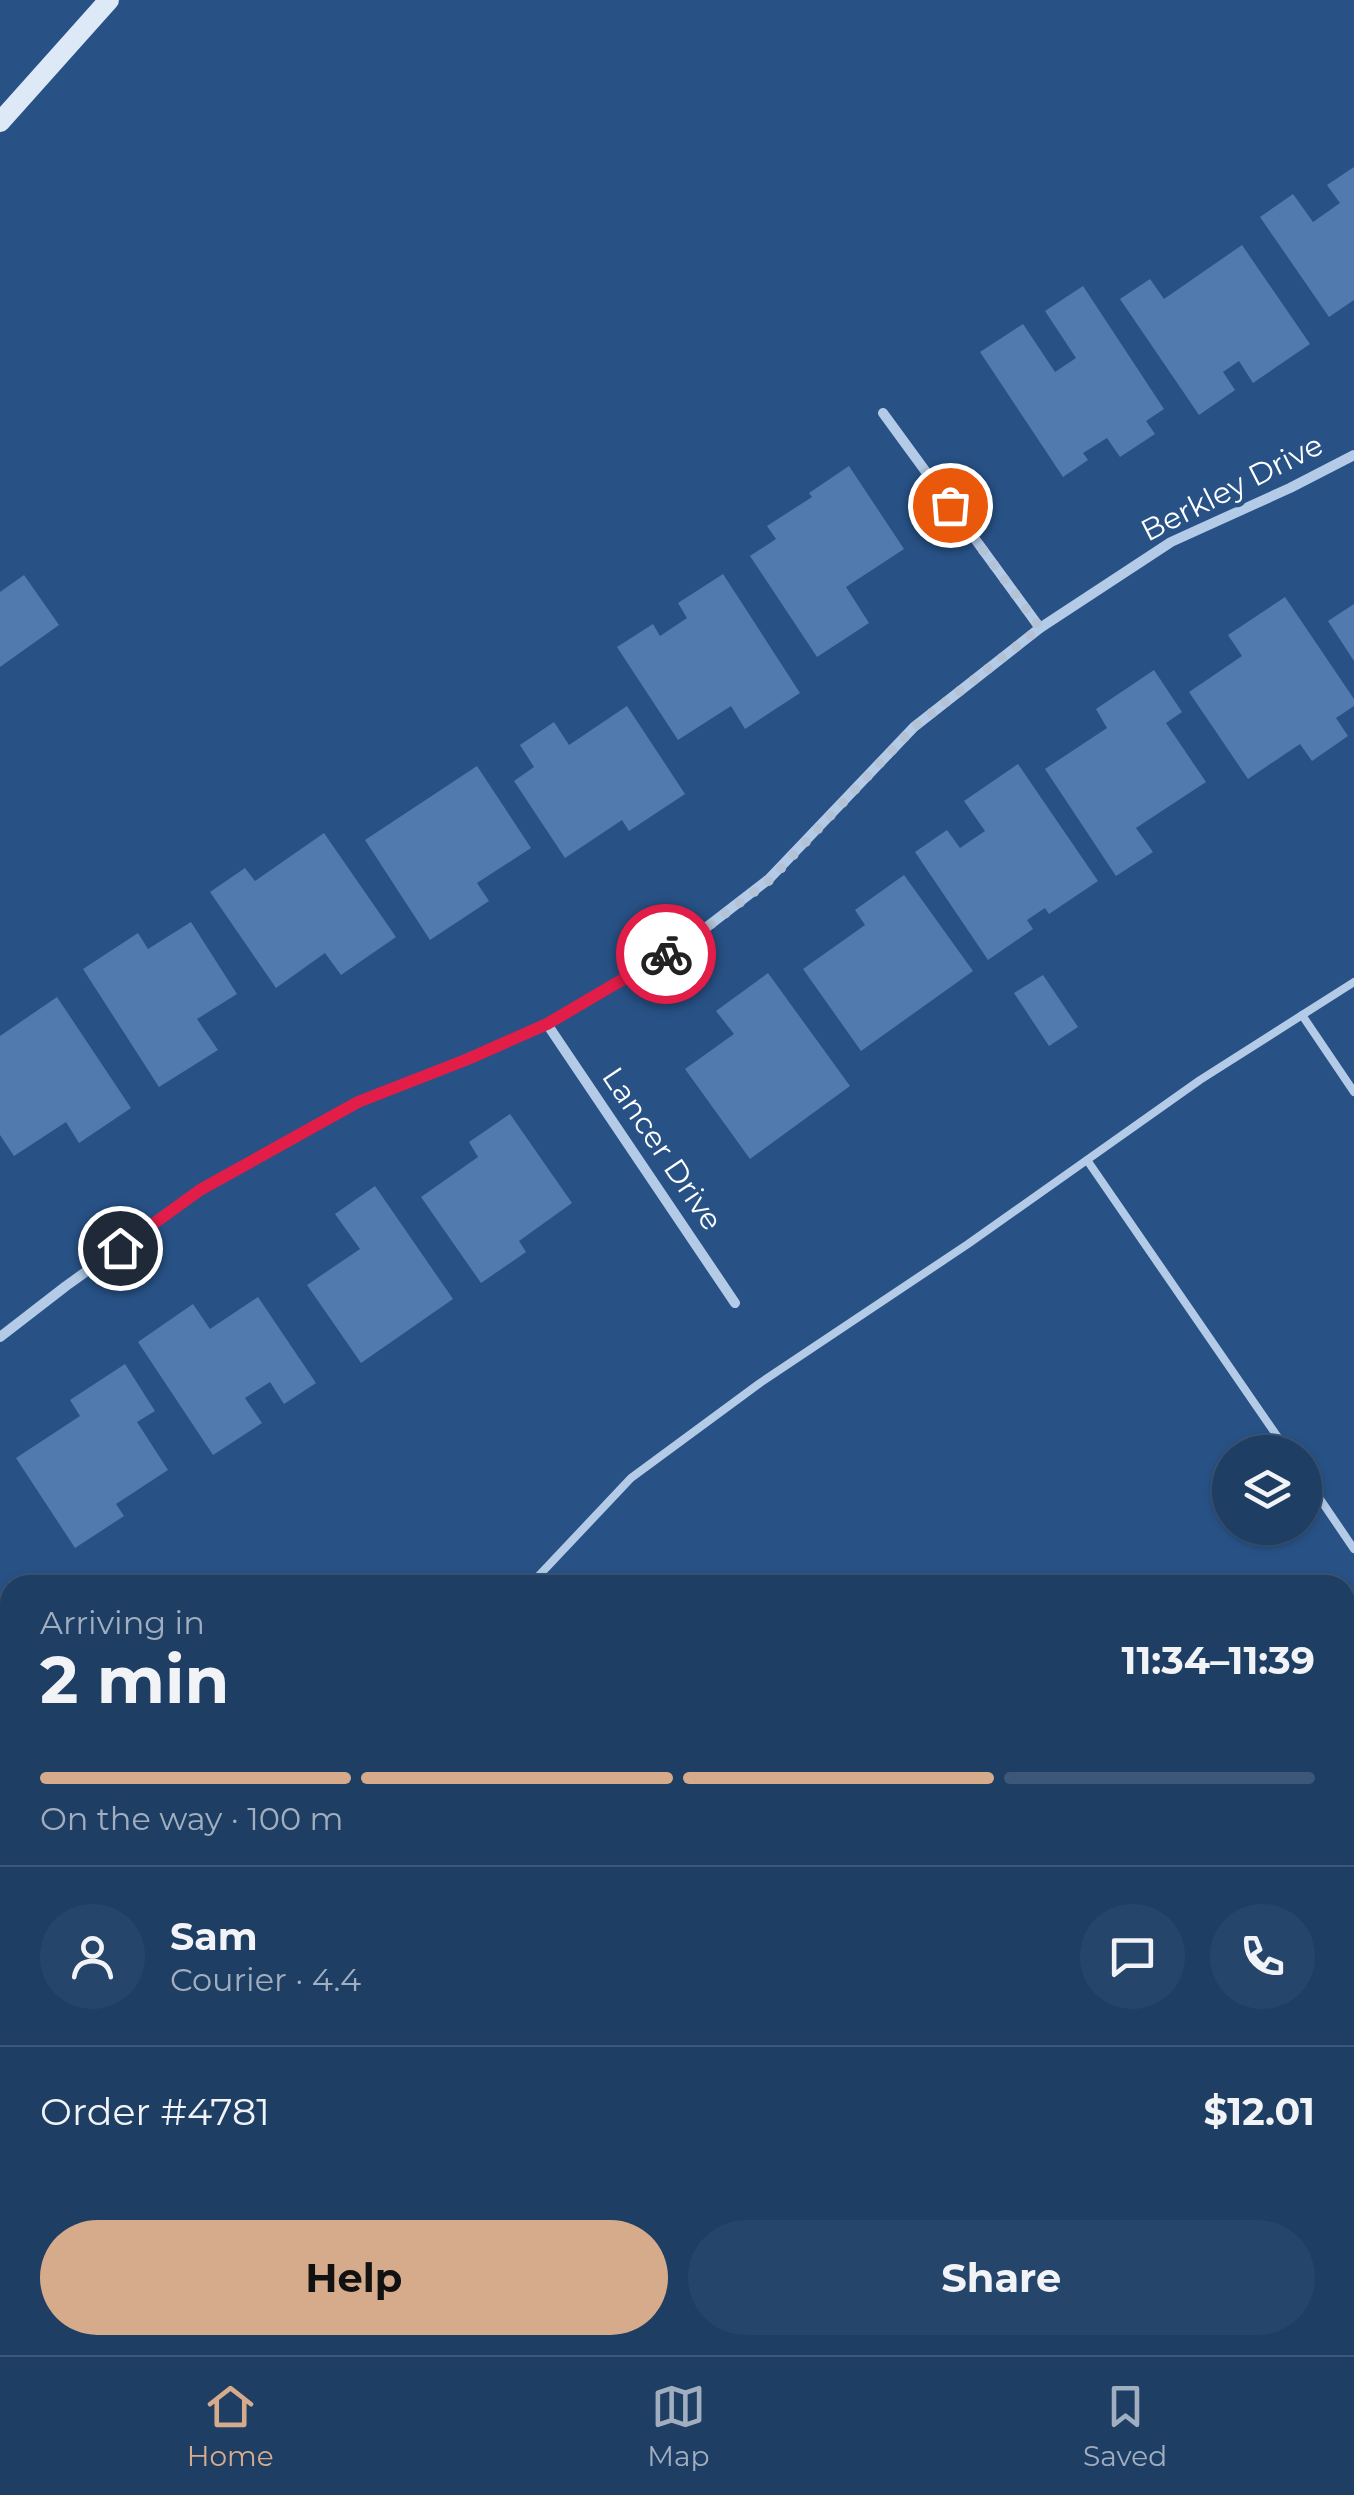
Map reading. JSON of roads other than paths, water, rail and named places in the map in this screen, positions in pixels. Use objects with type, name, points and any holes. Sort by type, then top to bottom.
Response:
[{"type":"main road","points":[[0,122],[109,0]]},
{"type":"street","points":[[883,413],[1040,628]]},
{"type":"street","name":"Berkley Drive","points":[[0,1336],[200,1190],[358,1102],[547,1024],[690,940],[770,880],[914,727],[1040,628],[1171,542],[1354,455]]},
{"type":"street","name":"Lancer Drive","points":[[547,1024],[736,1303]]},
{"type":"lane","points":[[539,1575],[630,1478],[760,1383],[968,1244],[1200,1080],[1354,982]]},
{"type":"lane","points":[[1302,1015],[1354,1092]]},
{"type":"lane","points":[[1088,1160],[1276,1435]]},
{"type":"lane","points":[[1322,1503],[1354,1549]]}]
